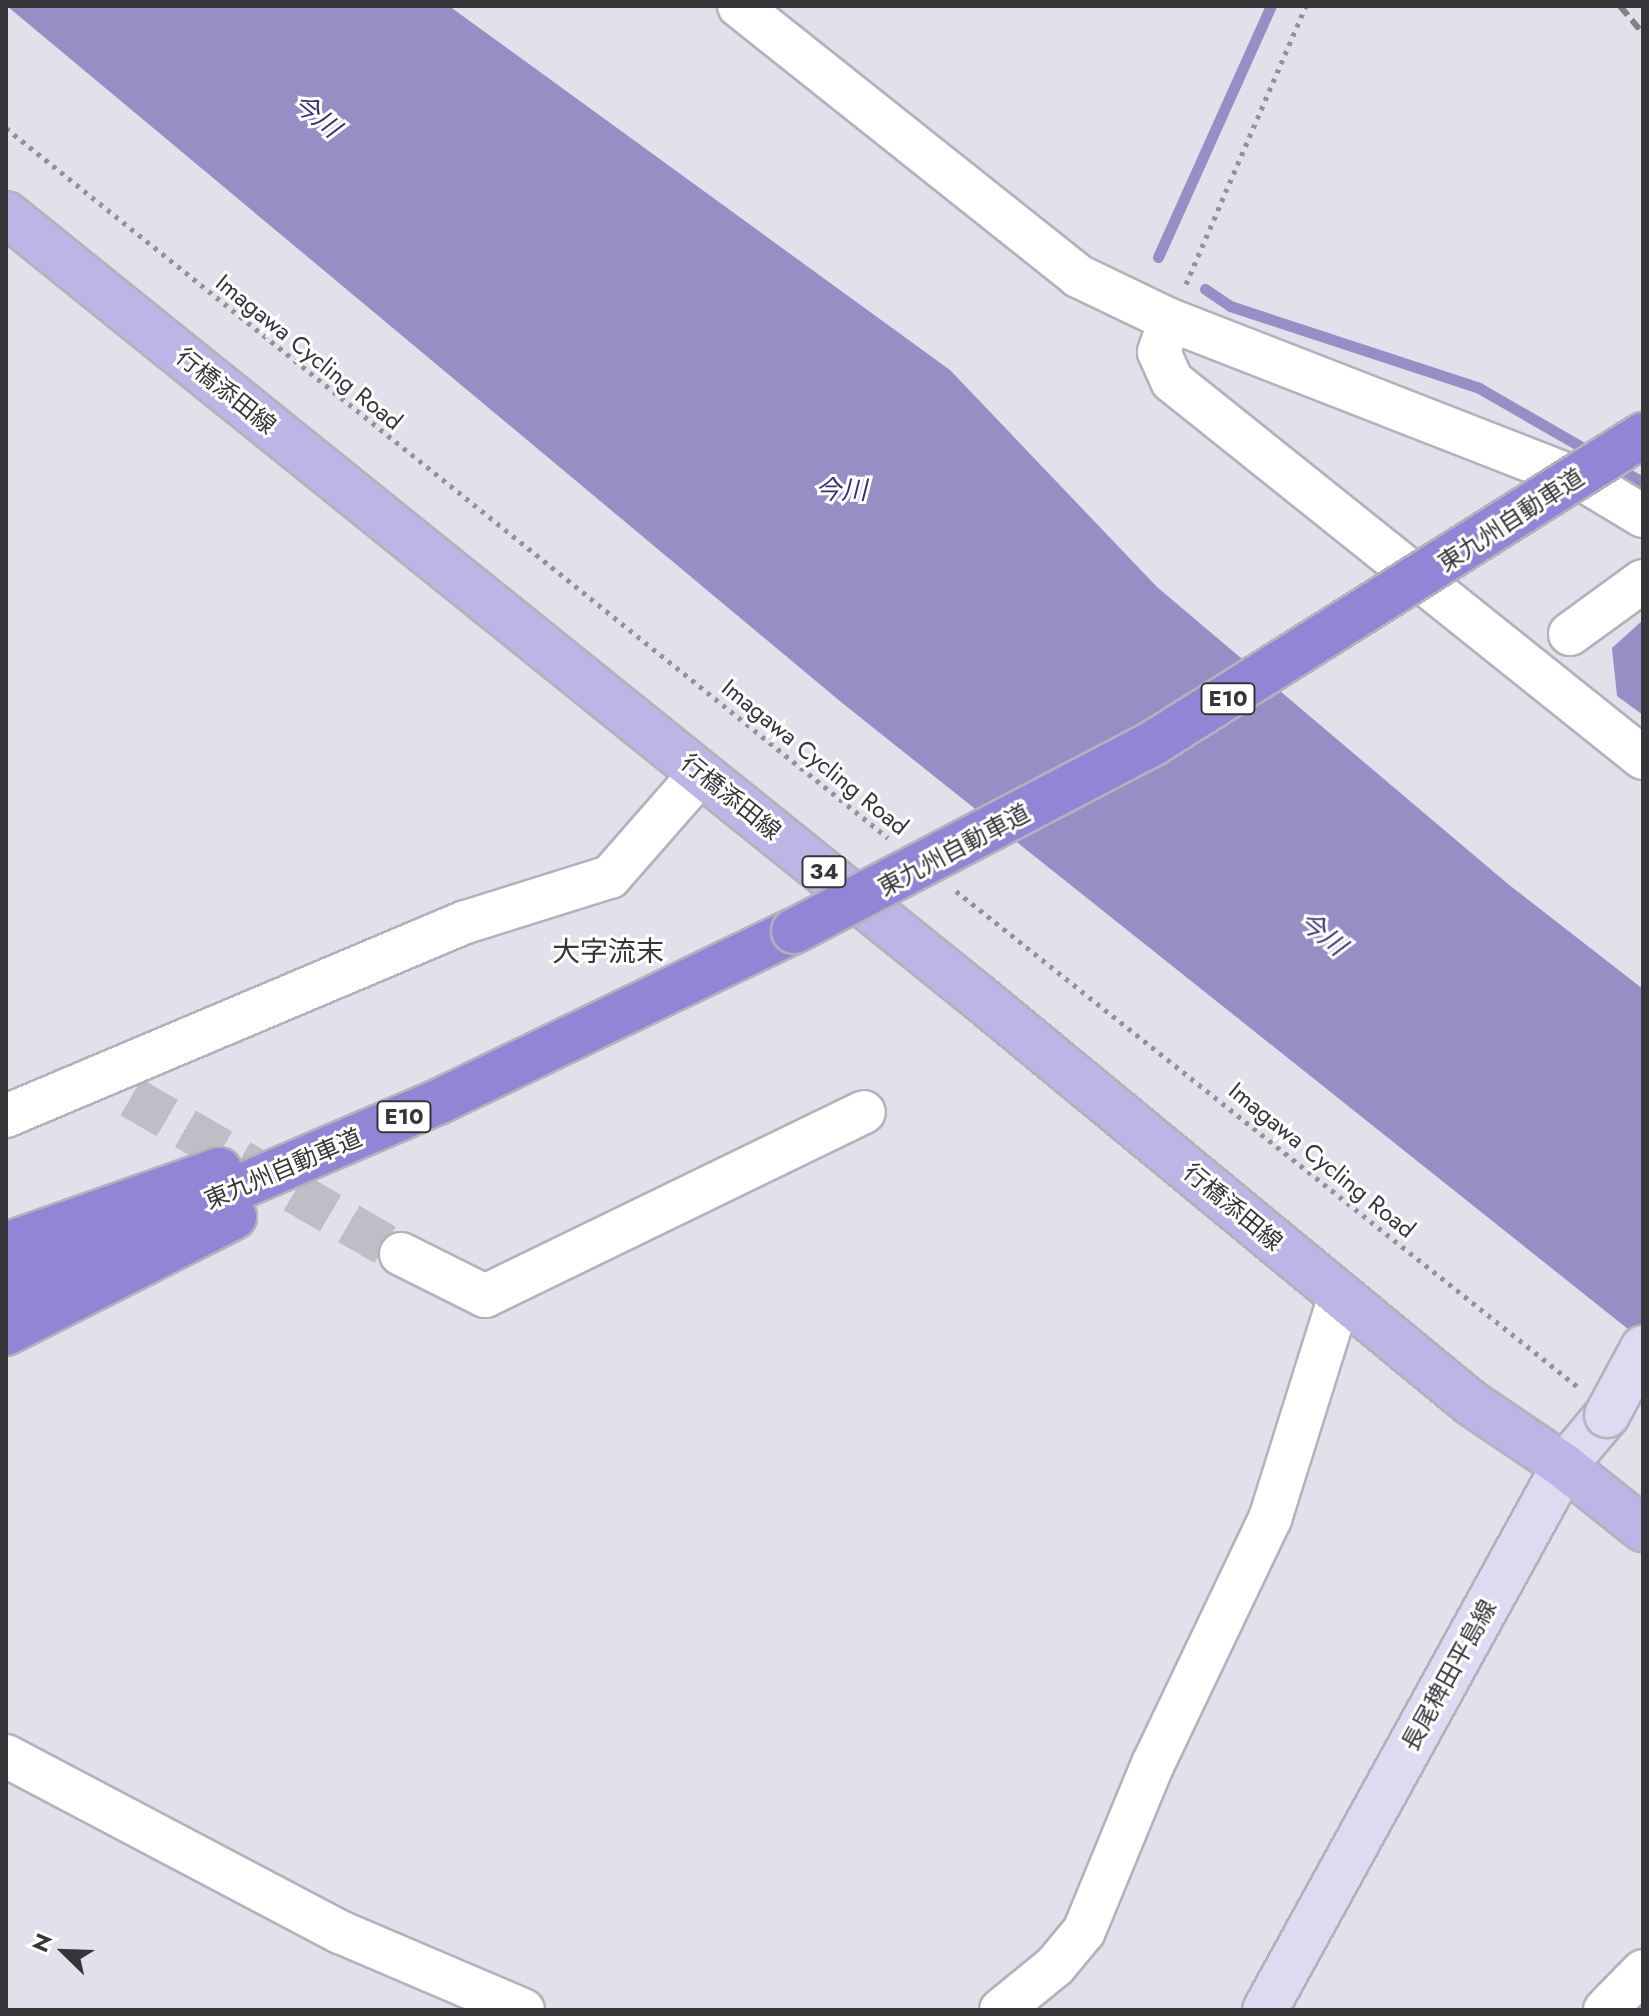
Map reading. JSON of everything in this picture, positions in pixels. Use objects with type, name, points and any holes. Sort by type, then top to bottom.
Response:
[{"type":"highway","name":"東九州自動車道","points":[[6,1287],[438,1102],[794,931],[1155,742],[1643,435]]},
{"type":"highway","points":[[6,1245],[147,1192],[438,1102]]},
{"type":"highway","points":[[6,1333],[169,1254],[438,1102]]},
{"type":"main road","name":"行橋添田線","points":[[6,214],[701,773],[1471,1403],[1564,1466],[1643,1529]]},
{"type":"main road","name":"長尾稗田平島線","points":[[1265,2010],[1564,1466],[1595,1403],[1643,1348]]},
{"type":"street","points":[[739,6],[1078,276],[1170,320],[1590,484],[1643,516]]},
{"type":"street","points":[[1170,320],[1159,352],[1172,381],[1643,758]]},
{"type":"street","points":[[1570,634],[1643,581]]},
{"type":"street","points":[[6,1116],[115,1088],[466,922],[610,877],[701,773]]},
{"type":"street","points":[[401,1254],[485,1296],[864,1112]]},
{"type":"street","points":[[1001,2010],[1055,1966],[1084,1931],[1153,1764],[1270,1519],[1340,1295]]},
{"type":"street","points":[[6,1756],[340,1932],[523,2010]]},
{"type":"street","points":[[1605,2010],[1643,1971]]},
{"type":"path","points":[[1170,320],[1306,6]]},
{"type":"path","name":"Imagawa Cycling Road","points":[[6,128],[893,841]]},
{"type":"path","name":"Imagawa Cycling Road","points":[[942,881],[1595,1403]]},
{"type":"water","name":"今川","points":[[7,6],[449,6],[950,370],[1157,587],[1508,884],[1643,989],[1643,1341],[841,702]]},
{"type":"water","points":[[1643,620],[1643,715],[1617,696],[1612,648]]},
{"type":"waterway","points":[[1158,257],[1271,6]]},
{"type":"waterway","points":[[1205,289],[1230,306],[1479,388],[1594,454]]},
{"type":"waterway","points":[[1612,465],[1643,482]]},
{"type":"tunnel","points":[[131,1097],[401,1254]]},
{"type":"railway","points":[[1620,6],[1643,33]]},
{"type":"district","name":"大字流末","points":[[608,952]]}]
